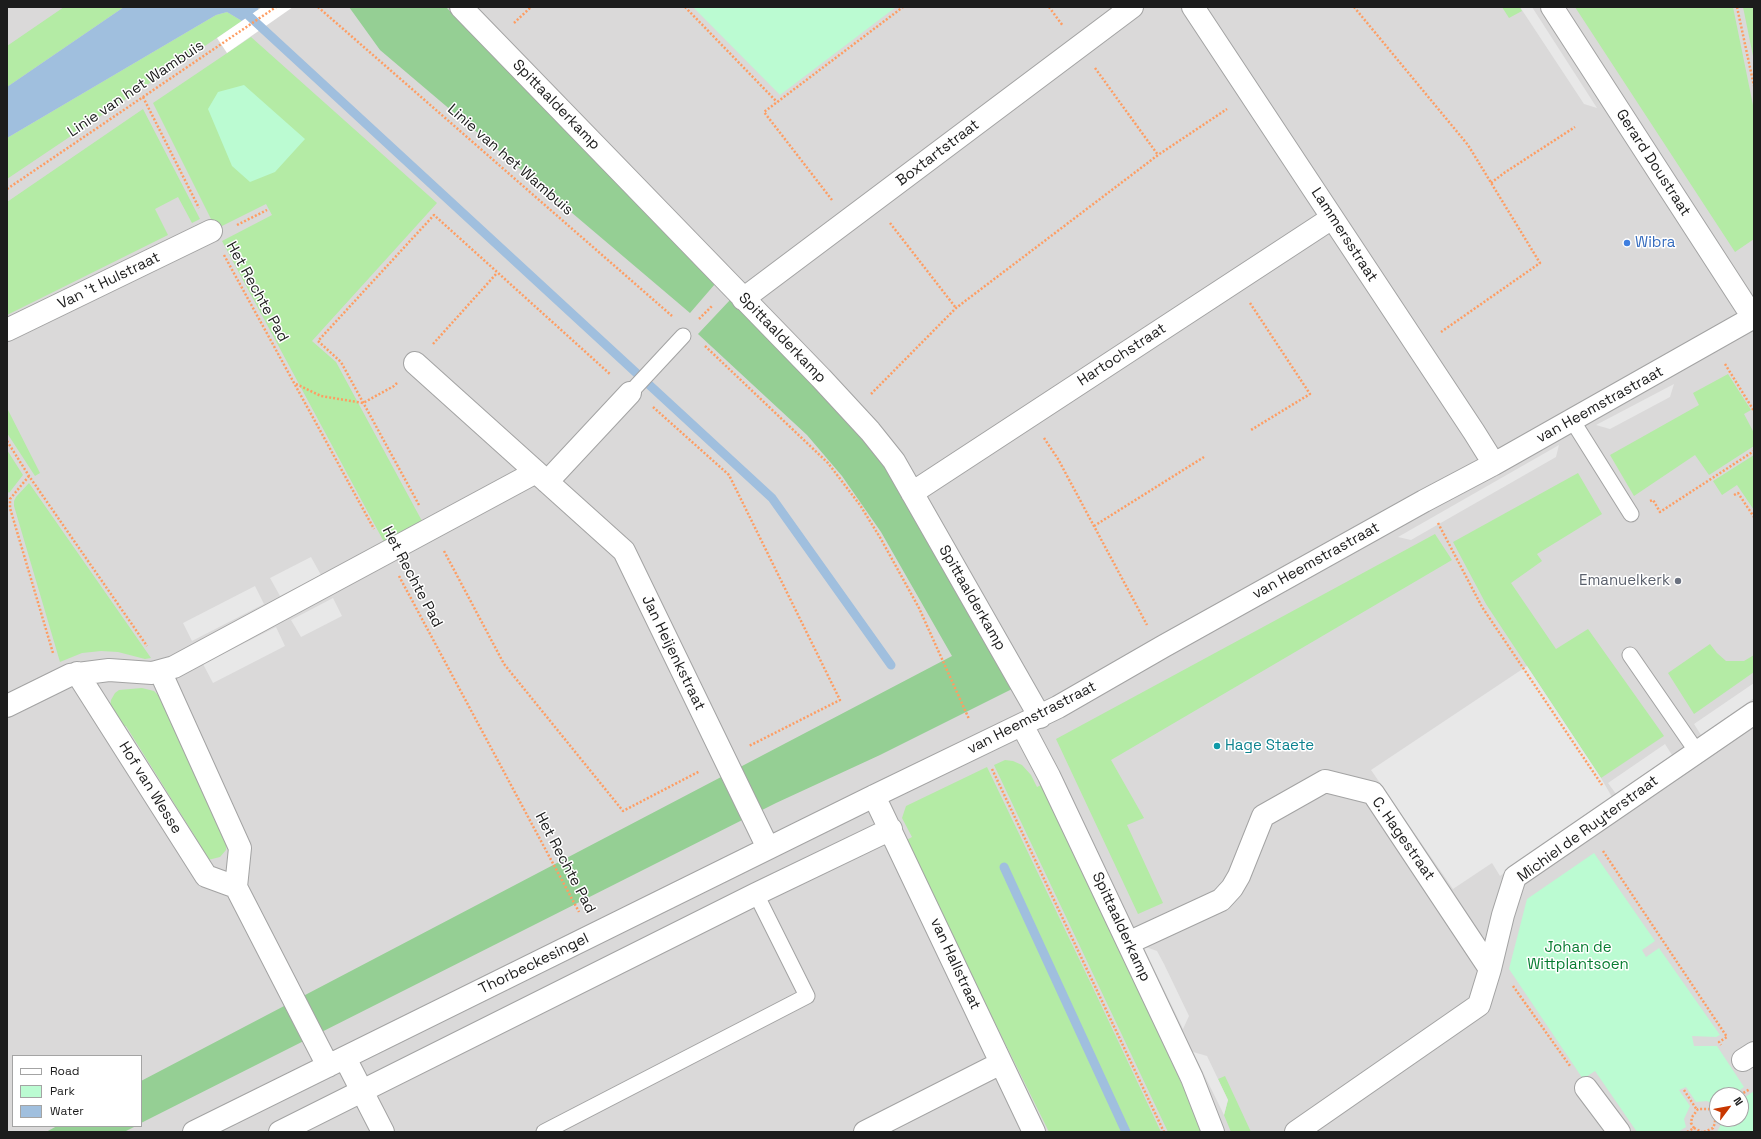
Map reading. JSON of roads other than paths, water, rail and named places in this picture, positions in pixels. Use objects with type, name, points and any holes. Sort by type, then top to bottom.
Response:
[{"type":"street","name":"Spittaalderkamp","points":[[461,7],[853,412],[894,460],[1031,721],[1049,776],[1192,1078],[1213,1132]]},
{"type":"street","name":"Boxtartstraat","points":[[737,292],[848,221],[1132,7]]},
{"type":"street","name":"Lammersstraat","points":[[1193,7],[1494,464]]},
{"type":"street","name":"Gerard Doustraat","points":[[1552,7],[1754,318]]},
{"type":"street","name":"Hartochstraat","points":[[912,493],[1332,218]]},
{"type":"street","name":"Van 't Hulstraat","points":[[7,330],[212,234]]},
{"type":"street","name":"van Heemstrastraat","points":[[874,796],[1031,721],[1754,318]]},
{"type":"street","name":"Jan Heijenkstraat","points":[[415,363],[624,551],[768,848]]},
{"type":"street","points":[[7,706],[69,676],[108,670],[142,672],[162,671],[386,552],[542,477],[630,393]]},
{"type":"street","points":[[162,671],[240,848],[236,887],[336,1062],[363,1090],[383,1132]]},
{"type":"street","name":"Hof van Wesse","points":[[69,676],[206,876],[236,887]]},
{"type":"street","name":"Michiel de Ruyterstraat","points":[[1296,1132],[1479,1005],[1490,969],[1503,915],[1515,877],[1754,713]]},
{"type":"street","name":"C. Hagestraat","points":[[1128,943],[1221,900],[1232,888],[1239,876],[1263,816],[1324,781],[1373,793],[1490,969]]},
{"type":"street","name":"Thorbeckesingel","points":[[194,1132],[874,796]]},
{"type":"street","name":"van Hallstraat","points":[[874,796],[1034,1132]]},
{"type":"street","points":[[280,1132],[756,894],[891,829]]},
{"type":"street","points":[[866,1132],[1001,1063]]},
{"type":"street","points":[[1586,1088],[1619,1132]]},
{"type":"lane","points":[[630,393],[686,333]]},
{"type":"lane","points":[[1572,420],[1631,514]]},
{"type":"lane","points":[[1630,655],[1697,752]]},
{"type":"lane","points":[[544,1132],[807,996],[756,894]]},
{"type":"water","points":[[124,7],[256,7],[259,9],[242,21],[227,12],[216,15],[7,138],[7,87]]},
{"type":"waterway","points":[[249,16],[772,498],[891,665]]},
{"type":"waterway","points":[[1004,867],[1126,1132]]},
{"type":"place","name":"Wibra","points":[[1627,243]]},
{"type":"place","name":"Emanuelkerk","points":[[1678,581]]},
{"type":"place","name":"Hage Staete","points":[[1217,746]]},
{"type":"park label","name":"Johan de Wittplantsoen","points":[[1578,956]]}]
